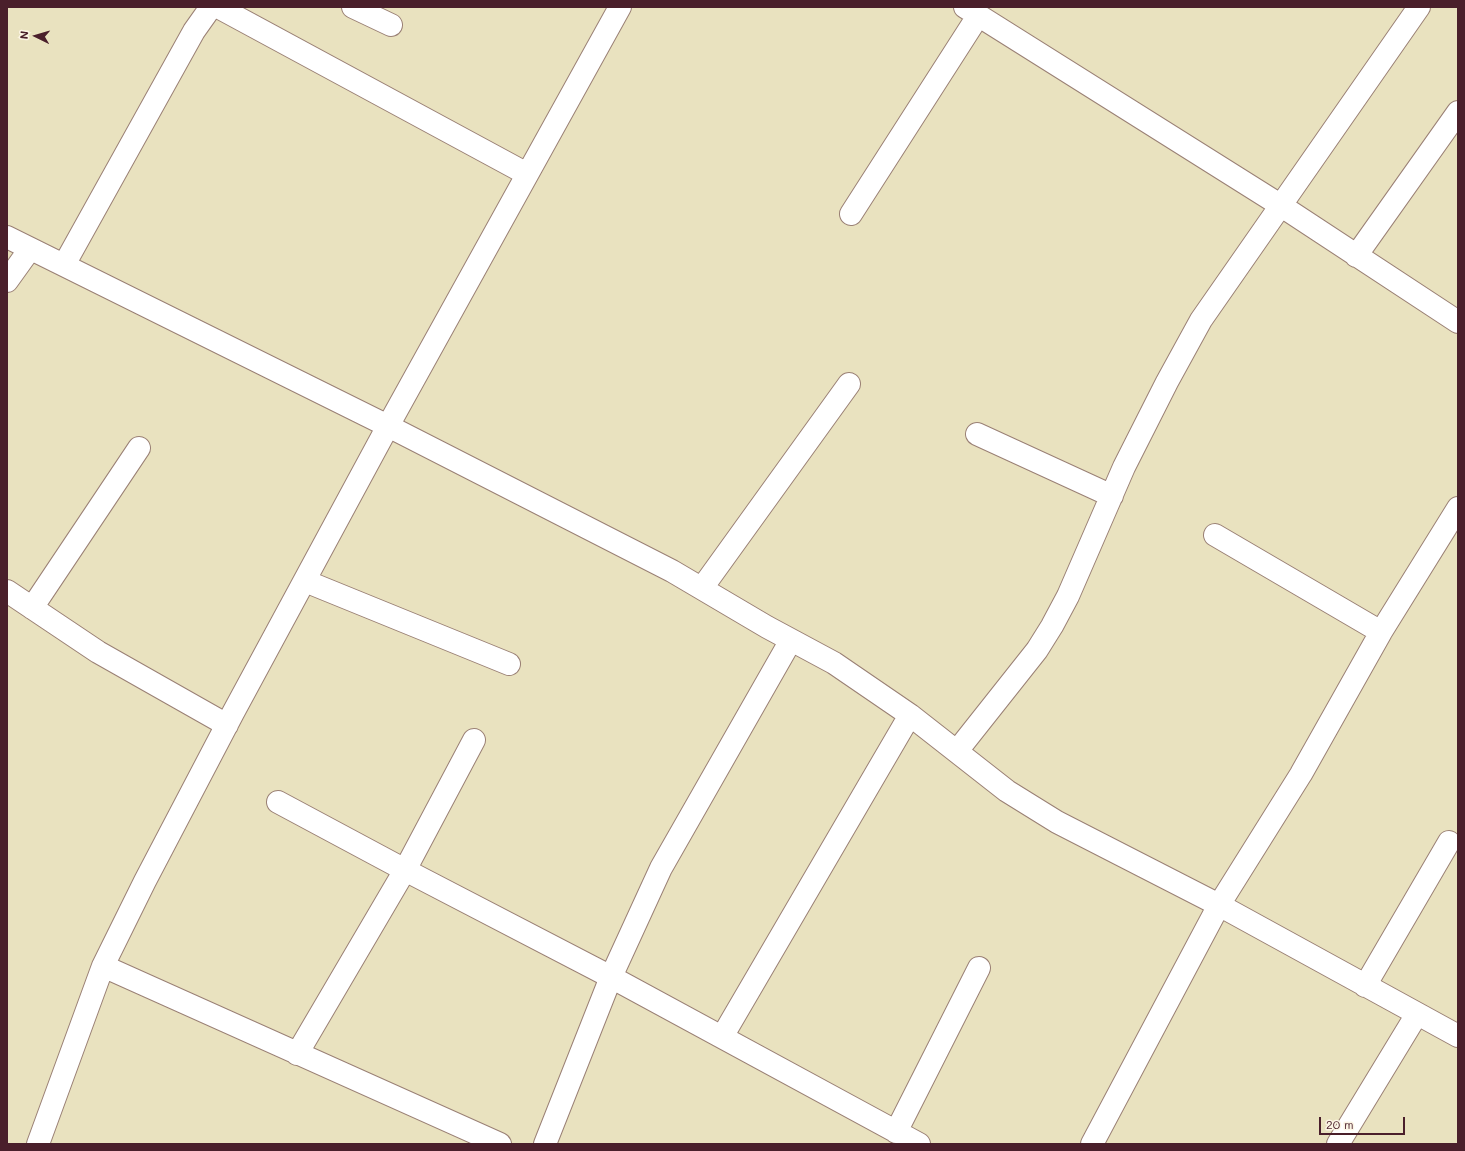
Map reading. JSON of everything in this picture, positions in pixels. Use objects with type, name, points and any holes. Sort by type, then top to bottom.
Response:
[{"type":"street","points":[[64,265],[194,31],[211,7]]},
{"type":"street","points":[[218,7],[527,174]]},
{"type":"street","points":[[353,7],[390,25]]},
{"type":"street","points":[[38,1144],[103,966],[227,725],[304,581],[620,7]]},
{"type":"street","points":[[957,751],[1037,650],[1052,626],[1068,596],[1124,467],[1167,382],[1201,320],[1419,7]]},
{"type":"street","points":[[851,214],[971,12],[1280,205],[1458,322]]},
{"type":"street","points":[[1356,256],[1458,112]]},
{"type":"street","points":[[7,237],[388,426],[665,567],[791,640],[834,663],[910,715],[1007,791],[1057,822],[1218,905],[1458,1036]]},
{"type":"street","points":[[7,281],[30,249]]},
{"type":"street","points":[[702,588],[849,384]]},
{"type":"street","points":[[977,434],[1112,496]]},
{"type":"street","points":[[32,608],[139,448]]},
{"type":"street","points":[[1094,1143],[1218,905],[1301,774],[1381,632],[1458,508]]},
{"type":"street","points":[[1215,535],[1381,632]]},
{"type":"street","points":[[304,581],[509,664]]},
{"type":"street","points":[[7,591],[98,652],[227,725]]},
{"type":"street","points":[[545,1144],[611,977],[661,868],[791,640]]},
{"type":"street","points":[[722,1037],[910,715]]},
{"type":"street","points":[[297,1054],[405,870],[474,740]]},
{"type":"street","points":[[278,802],[611,977],[918,1144]]},
{"type":"street","points":[[1365,986],[1449,842]]},
{"type":"street","points":[[103,966],[500,1144]]},
{"type":"street","points":[[896,1132],[978,968]]},
{"type":"street","points":[[1338,1144],[1417,1014]]}]
